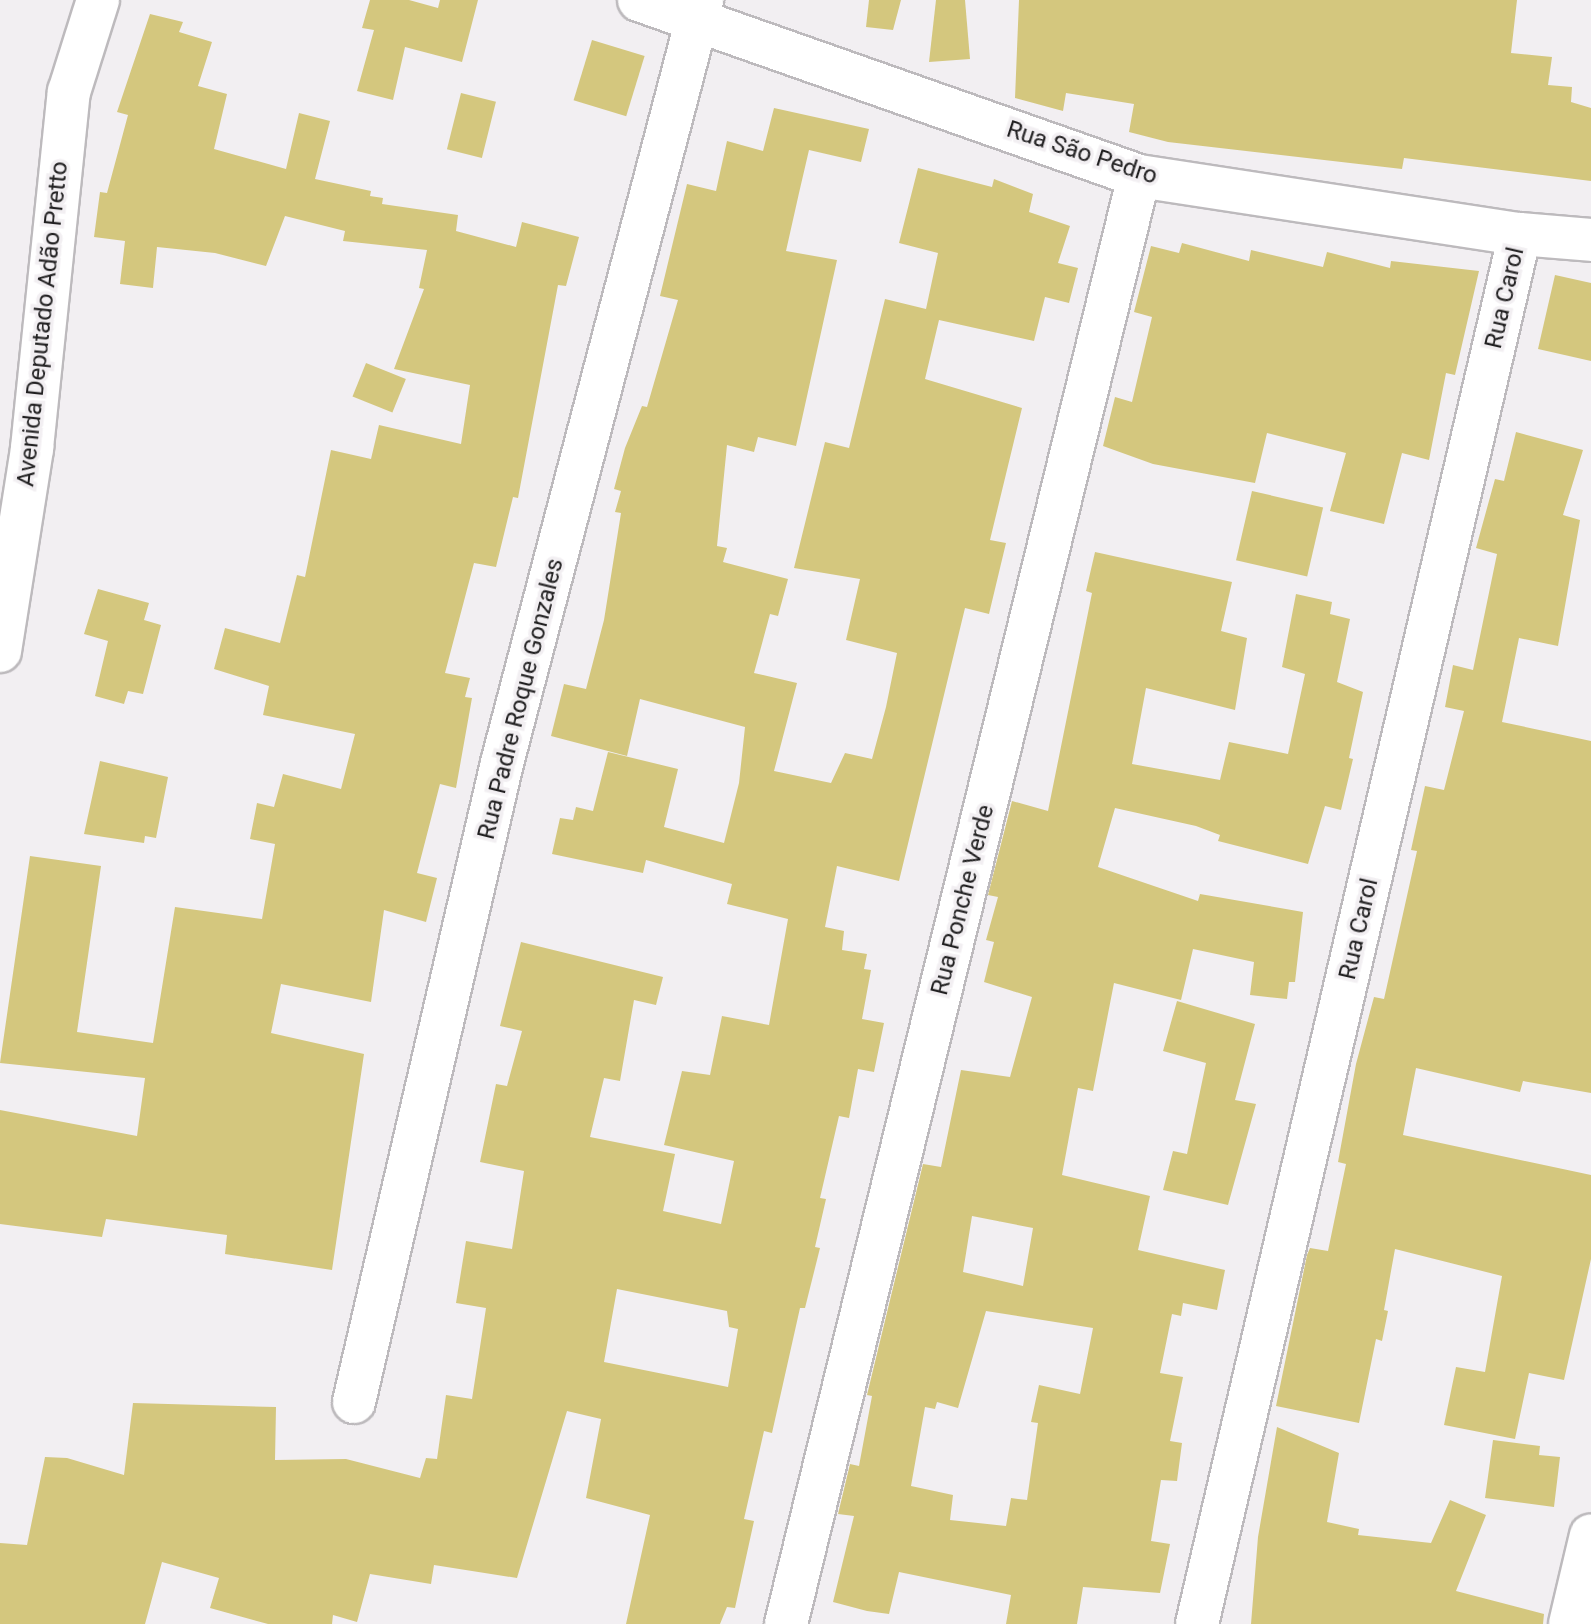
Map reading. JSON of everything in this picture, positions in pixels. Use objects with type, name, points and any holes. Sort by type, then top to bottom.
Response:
[{"type":"street","name":"Avenida Deputado Adão Pretto","points":[[0,651],[32,448],[69,92],[98,0]]},
{"type":"street","name":"Rua São Pedro","points":[[639,0],[700,10],[1139,176],[1520,234],[1591,240]]},
{"type":"street","name":"Rua Padre Roque Gonzales","points":[[354,1402],[502,763],[700,10]]},
{"type":"street","name":"Rua Ponche Verde","points":[[786,1624],[1139,176]]},
{"type":"street","name":"Rua Carol","points":[[1197,1624],[1520,234]]},
{"type":"street","points":[[1570,1624],[1591,1535]]},
{"type":"building","points":[[370,0],[409,0],[438,8],[440,0],[478,0],[462,62],[405,47],[393,100],[357,91],[374,30],[362,28]]},
{"type":"building","points":[[869,0],[901,0],[893,30],[866,27]]},
{"type":"building","points":[[936,0],[965,0],[970,59],[929,62]]},
{"type":"building","points":[[1019,0],[1517,0],[1511,53],[1552,57],[1548,85],[1572,87],[1571,102],[1591,108],[1591,181],[1404,158],[1402,169],[1168,142],[1129,132],[1134,104],[1066,93],[1063,111],[1015,98]]},
{"type":"building","points":[[150,14],[183,22],[179,32],[212,42],[198,86],[227,94],[214,149],[286,169],[299,113],[330,121],[315,179],[371,191],[370,196],[383,198],[382,204],[458,215],[456,231],[516,247],[522,222],[579,237],[566,286],[558,285],[518,498],[513,497],[496,567],[474,563],[445,673],[470,678],[465,697],[472,698],[456,788],[440,784],[417,873],[437,878],[426,922],[384,910],[371,1002],[281,984],[271,1033],[364,1054],[332,1270],[225,1254],[227,1235],[106,1219],[102,1237],[0,1224],[0,1110],[137,1136],[145,1078],[0,1063],[30,856],[101,866],[77,1032],[153,1043],[175,907],[262,919],[275,844],[250,839],[257,803],[274,807],[283,774],[341,789],[355,734],[263,715],[269,686],[214,669],[225,628],[280,643],[297,575],[305,577],[331,450],[371,459],[379,425],[461,444],[470,385],[394,369],[424,289],[419,288],[427,250],[343,241],[345,231],[285,216],[266,266],[215,253],[157,247],[153,288],[120,284],[125,241],[94,237],[100,192],[107,193],[128,115],[117,112]]},
{"type":"building","points":[[592,40],[645,56],[626,116],[574,100]]},
{"type":"building","points":[[461,93],[496,102],[482,158],[447,149]]},
{"type":"building","points":[[774,108],[869,129],[861,162],[809,150],[799,193],[786,251],[837,260],[796,446],[758,437],[754,452],[727,445],[717,546],[727,548],[723,562],[788,579],[778,616],[770,614],[754,673],[797,683],[774,771],[831,783],[845,753],[872,759],[886,707],[897,653],[846,640],[860,579],[794,568],[825,442],[849,448],[885,299],[926,309],[938,253],[899,243],[918,168],[992,187],[994,179],[1033,194],[1029,212],[1070,226],[1058,263],[1078,268],[1069,303],[1045,297],[1034,341],[939,320],[925,379],[1022,408],[990,540],[1006,543],[989,614],[965,608],[899,881],[837,866],[825,927],[844,931],[842,950],[867,954],[864,969],[871,970],[862,1019],[884,1023],[874,1072],[858,1069],[849,1118],[839,1116],[820,1198],[826,1199],[815,1247],[820,1248],[805,1308],[800,1308],[772,1433],[764,1431],[744,1519],[754,1521],[735,1608],[727,1607],[720,1624],[626,1624],[650,1515],[586,1498],[601,1419],[567,1411],[517,1578],[434,1565],[431,1584],[370,1574],[357,1622],[333,1615],[332,1624],[268,1624],[210,1608],[219,1578],[162,1562],[145,1624],[0,1624],[0,1543],[27,1545],[45,1457],[67,1458],[124,1475],[133,1403],[276,1407],[275,1460],[346,1459],[420,1478],[426,1458],[437,1459],[446,1395],[472,1399],[486,1308],[456,1303],[466,1241],[512,1249],[524,1171],[480,1162],[496,1084],[507,1086],[522,1031],[500,1026],[521,942],[663,977],[656,1005],[634,1000],[620,1081],[604,1078],[590,1137],[675,1154],[663,1211],[721,1224],[734,1161],[664,1145],[682,1071],[710,1075],[722,1016],[769,1025],[788,919],[727,904],[732,884],[646,860],[643,873],[552,854],[560,818],[573,820],[576,807],[593,811],[608,752],[678,769],[664,827],[724,843],[739,783],[745,727],[640,699],[627,756],[551,736],[564,684],[586,689],[604,620],[621,513],[615,512],[621,491],[614,489],[625,448],[642,406],[647,407],[678,300],[660,296],[687,184],[716,191],[727,141],[763,151]],"holes":[[[617,1289],[727,1311],[729,1327],[738,1329],[728,1387],[604,1362]]]},
{"type":"building","points":[[1182,243],[1249,261],[1251,250],[1323,267],[1327,252],[1390,268],[1391,261],[1479,271],[1455,375],[1446,373],[1429,460],[1402,453],[1384,524],[1330,511],[1346,453],[1267,433],[1255,483],[1153,464],[1103,446],[1115,397],[1132,402],[1152,317],[1134,312],[1151,246],[1179,253]]},
{"type":"building","points":[[1555,275],[1591,283],[1591,361],[1538,349]]},
{"type":"building","points":[[366,363],[406,379],[392,412],[353,396]]},
{"type":"building","points":[[1516,432],[1583,450],[1563,515],[1580,520],[1558,646],[1519,638],[1502,722],[1591,741],[1591,1093],[1523,1081],[1520,1092],[1416,1068],[1403,1135],[1591,1175],[1591,1259],[1564,1380],[1529,1373],[1515,1439],[1444,1425],[1456,1367],[1485,1372],[1502,1276],[1395,1249],[1382,1341],[1376,1339],[1359,1423],[1276,1406],[1307,1255],[1310,1248],[1328,1251],[1346,1164],[1338,1162],[1356,1064],[1374,997],[1384,999],[1417,851],[1411,850],[1425,786],[1444,790],[1464,711],[1445,707],[1453,665],[1473,670],[1497,554],[1476,548],[1495,479],[1504,481]]},
{"type":"building","points":[[1252,491],[1323,507],[1307,577],[1236,560]]},
{"type":"building","points":[[1095,552],[1232,582],[1221,631],[1247,638],[1235,710],[1146,688],[1132,764],[1220,780],[1229,742],[1288,754],[1305,674],[1282,667],[1296,594],[1332,602],[1330,614],[1350,619],[1337,682],[1363,692],[1349,758],[1353,759],[1341,810],[1325,806],[1308,864],[1218,841],[1220,835],[1196,826],[1115,808],[1098,867],[1198,901],[1200,894],[1303,912],[1295,982],[1289,982],[1287,999],[1250,995],[1254,962],[1193,949],[1181,1000],[1114,983],[1093,1091],[1078,1088],[1062,1175],[1150,1196],[1138,1250],[1225,1270],[1217,1310],[1183,1303],[1181,1316],[1172,1314],[1160,1373],[1183,1377],[1170,1441],[1182,1443],[1177,1481],[1161,1480],[1151,1541],[1170,1544],[1160,1593],[1083,1587],[1077,1624],[1006,1624],[1011,1595],[899,1572],[889,1614],[867,1611],[833,1602],[854,1516],[838,1514],[850,1464],[859,1466],[872,1396],[867,1395],[923,1164],[941,1167],[961,1070],[1010,1077],[1032,997],[984,982],[994,942],[986,940],[998,897],[988,895],[1012,801],[1048,811],[1092,593],[1086,591]],"holes":[[[972,1216],[1033,1228],[1023,1286],[963,1272]],[[986,1311],[1093,1328],[1080,1394],[1039,1385],[1031,1422],[1038,1423],[1027,1500],[1011,1498],[1006,1526],[950,1520],[953,1495],[911,1486],[925,1407],[935,1409],[937,1402],[958,1408]]]},
{"type":"building","points":[[98,589],[149,603],[144,620],[161,625],[143,694],[128,691],[124,704],[95,696],[108,641],[84,634]]},
{"type":"building","points":[[100,761],[168,777],[156,838],[145,836],[144,843],[84,834]]},
{"type":"building","points":[[1177,1001],[1255,1024],[1235,1100],[1256,1104],[1228,1205],[1163,1190],[1173,1151],[1187,1154],[1206,1063],[1163,1051]]},
{"type":"building","points":[[1277,1427],[1339,1453],[1327,1522],[1359,1529],[1358,1535],[1431,1543],[1450,1500],[1486,1515],[1456,1591],[1544,1614],[1543,1624],[1251,1624],[1258,1537]]},
{"type":"building","points":[[1493,1440],[1540,1446],[1539,1455],[1560,1457],[1554,1507],[1485,1498]]}]
